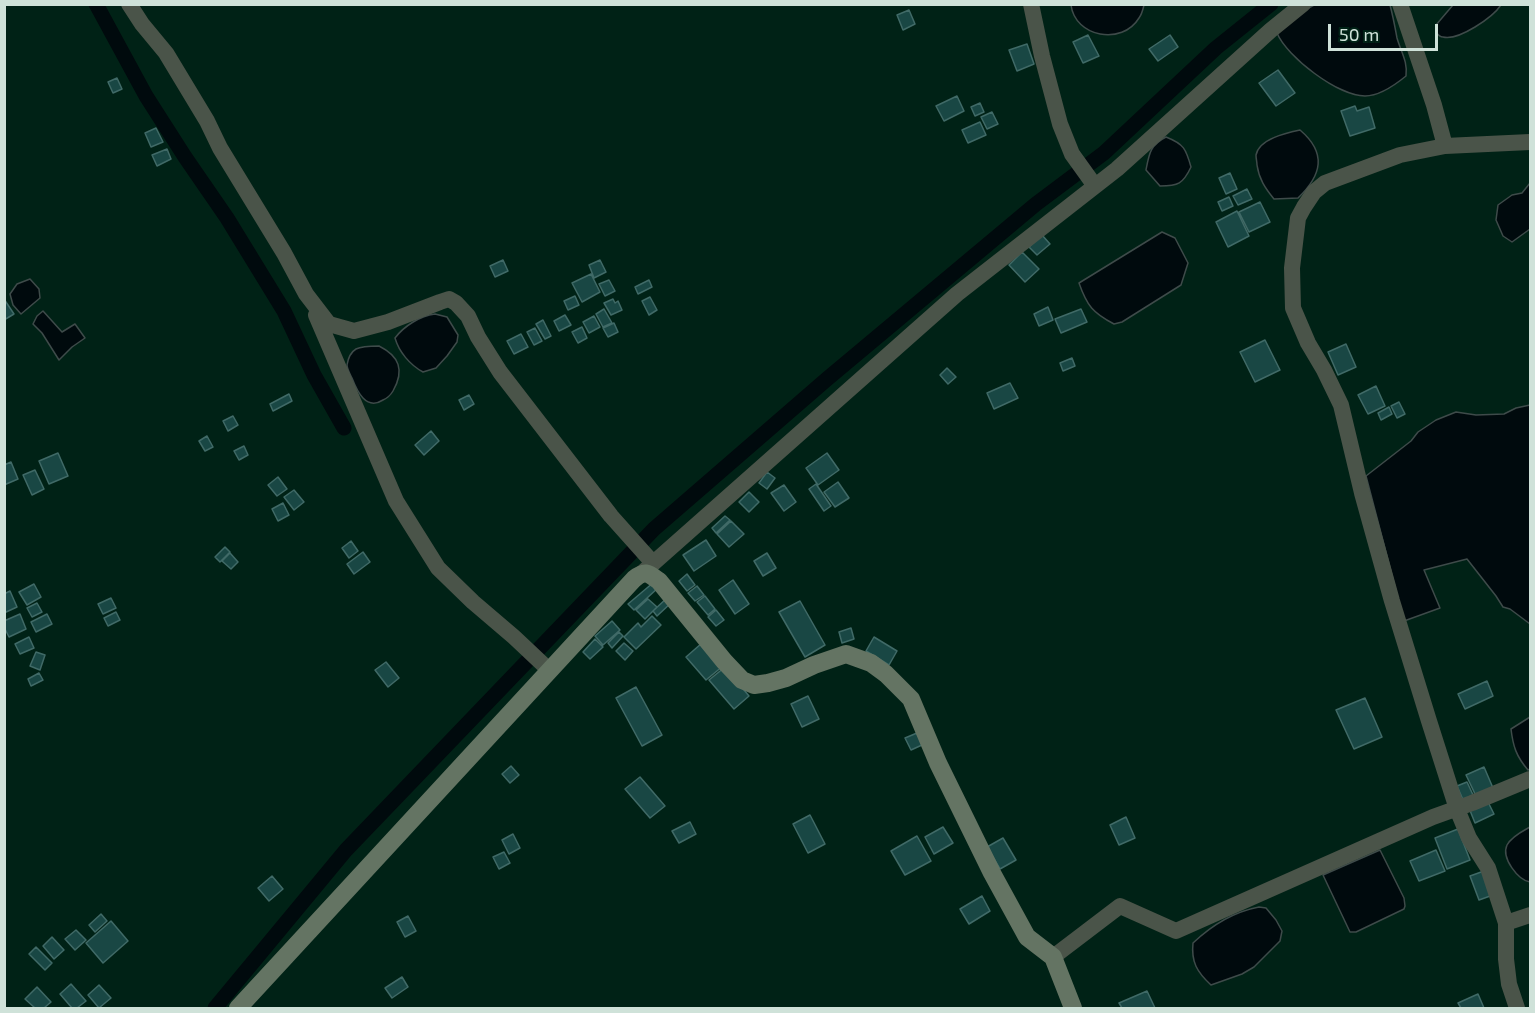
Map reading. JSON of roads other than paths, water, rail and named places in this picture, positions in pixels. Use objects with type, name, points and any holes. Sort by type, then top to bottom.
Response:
[{"type":"street","points":[[129,4],[166,53],[309,297],[396,501],[438,568],[549,670]]},
{"type":"street","points":[[1032,4],[1042,56],[1060,124],[1072,154],[1095,186]]},
{"type":"street","points":[[237,1008],[549,670],[647,568],[957,294],[1117,169],[1303,4]]},
{"type":"street","points":[[1400,4],[1446,146]]},
{"type":"street","points":[[1517,1008],[1509,984],[1506,923],[1488,868],[1469,838],[1457,809],[1392,601],[1362,494],[1341,405],[1308,343],[1293,308],[1293,268],[1298,218],[1314,192],[1325,183],[1400,155],[1446,146],[1530,142]]},
{"type":"street","points":[[309,297],[329,324],[354,331],[388,322],[449,299],[456,303],[468,316],[478,337],[501,372],[611,516],[650,574],[659,581],[742,680],[754,685],[768,683],[846,654],[871,663],[886,674],[911,699],[938,763],[992,873],[1027,937],[1053,957],[1073,1008]]},
{"type":"street","points":[[1053,957],[1120,906],[1176,931],[1433,817],[1530,778]]},
{"type":"street","points":[[1506,923],[1530,915]]},
{"type":"waterway","points":[[96,4],[146,96],[227,218],[284,311],[314,375],[344,428]]},
{"type":"waterway","points":[[215,1008],[346,850],[654,529],[827,379],[1036,204],[1104,153],[1216,48],[1271,4]]}]
